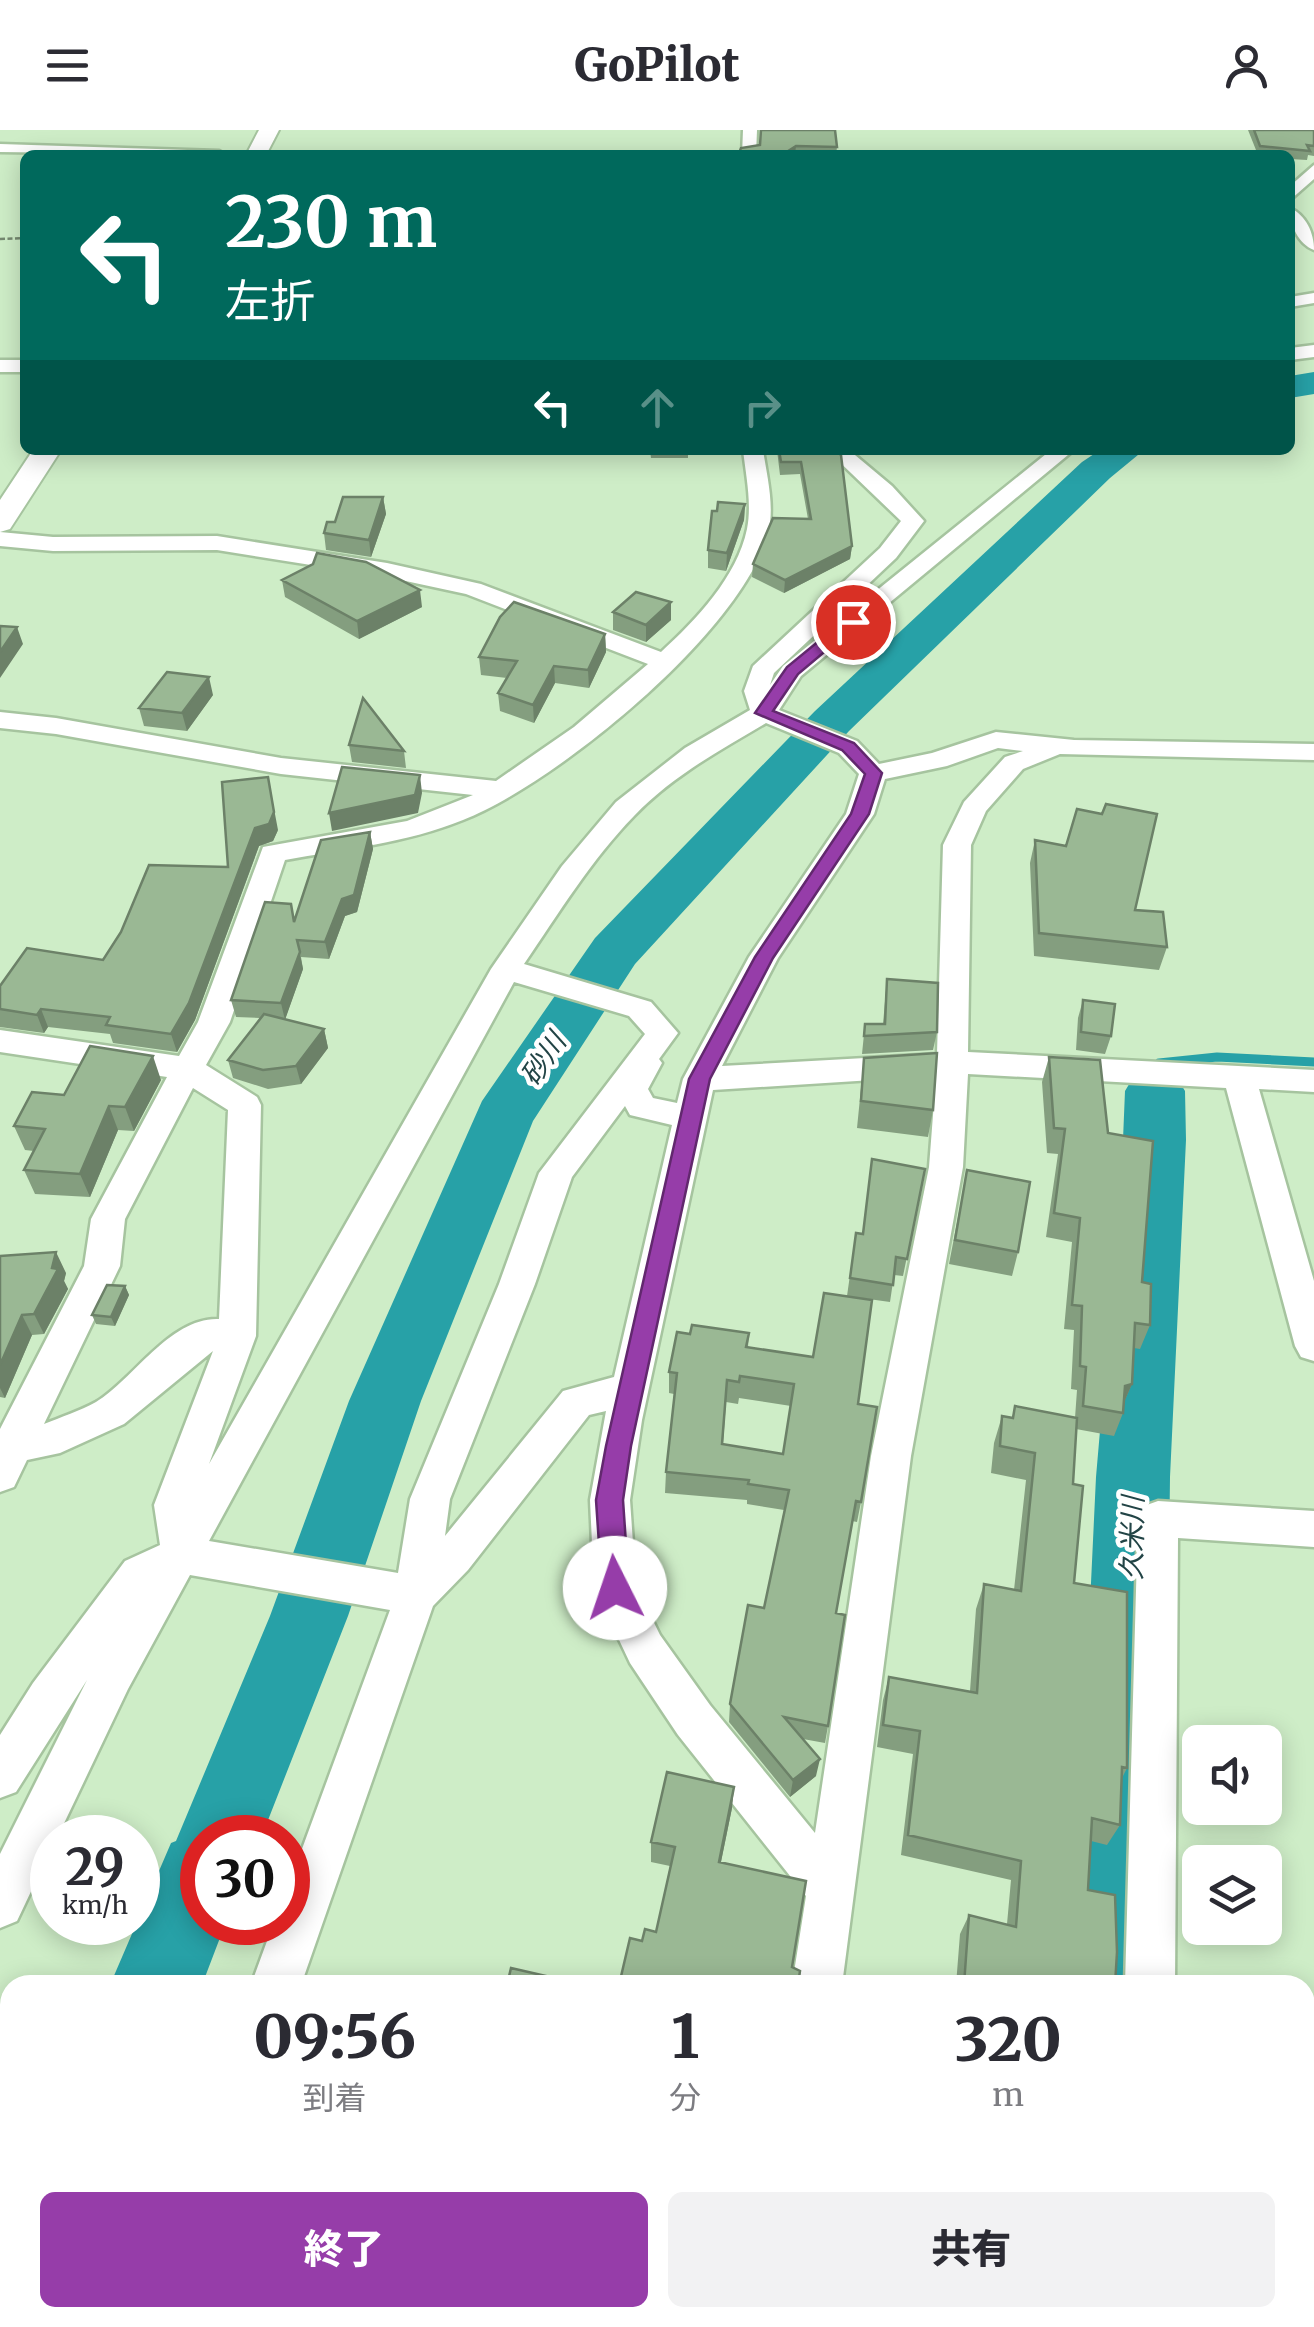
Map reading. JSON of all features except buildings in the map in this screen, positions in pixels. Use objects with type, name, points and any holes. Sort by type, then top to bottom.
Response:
[{"type":"main road","points":[[0,523],[44,455]]},
{"type":"street","points":[[0,148],[63,150]]},
{"type":"street","points":[[1295,219],[1314,245]]},
{"type":"street","points":[[4,1456],[102,1266],[108,1219],[139,1155],[214,1022],[273,853],[453,815],[503,790],[601,720],[666,662],[725,594],[757,534],[753,455]]},
{"type":"street","points":[[843,455],[886,490],[913,521],[888,553],[762,671],[756,691],[772,717],[848,747],[874,773]]},
{"type":"street","points":[[0,1904],[112,1674],[182,1555],[506,969],[572,872],[626,808],[694,754],[772,717],[792,670],[1058,455]]},
{"type":"street","points":[[0,539],[53,544],[217,543],[386,570],[473,589],[666,662]]},
{"type":"street","points":[[0,720],[282,766],[503,790]]},
{"type":"street","points":[[874,773],[938,760],[996,740],[1058,746],[1314,752]]},
{"type":"street","points":[[818,1975],[890,1456],[946,1167],[957,845],[974,808],[1014,762],[1058,746]]},
{"type":"street","points":[[829,1887],[694,1720],[644,1649],[615,1588],[610,1500],[700,1079],[764,957],[860,814],[874,773]]},
{"type":"street","points":[[506,969],[640,1009],[662,1033]]},
{"type":"street","points":[[662,1033],[632,1089],[642,1107],[689,1117]]},
{"type":"street","points":[[280,1975],[416,1595],[430,1499],[517,1284],[556,1173],[662,1033]]},
{"type":"street","points":[[5,1050],[188,1070],[245,1104],[237,1336],[174,1505],[182,1555]]},
{"type":"street","points":[[700,1079],[970,1063],[1314,1080]]},
{"type":"street","points":[[1239,1077],[1314,1346]]},
{"type":"street","points":[[4,1456],[110,1413],[190,1345],[213,1333],[237,1336]]},
{"type":"street","points":[[416,1595],[454,1557],[577,1402],[631,1389]]},
{"type":"street","points":[[1150,1975],[1158,1519],[1314,1529]]},
{"type":"street","points":[[0,1776],[48,1698],[140,1574],[182,1555],[416,1595]]},
{"type":"waterway","name":"砂川","points":[[1295,386],[1314,383]]},
{"type":"waterway","name":"砂川","points":[[227,1815],[309,1616],[385,1401],[504,1117],[615,951],[832,721],[1096,470],[1118,455]]},
{"type":"waterway","points":[[1155,1091],[1159,1063],[1217,1057],[1314,1062]]},
{"type":"waterway","name":"久米川","points":[[1118,1975],[1133,1477],[1153,1188],[1155,1091]]},
{"type":"waterway","name":"砂川","points":[[160,1975],[180,1927]]},
{"type":"route","points":[[615,1588],[610,1500],[618,1446],[700,1079],[764,957],[860,814],[874,773],[848,747],[764,713],[792,670],[853,622]]}]
